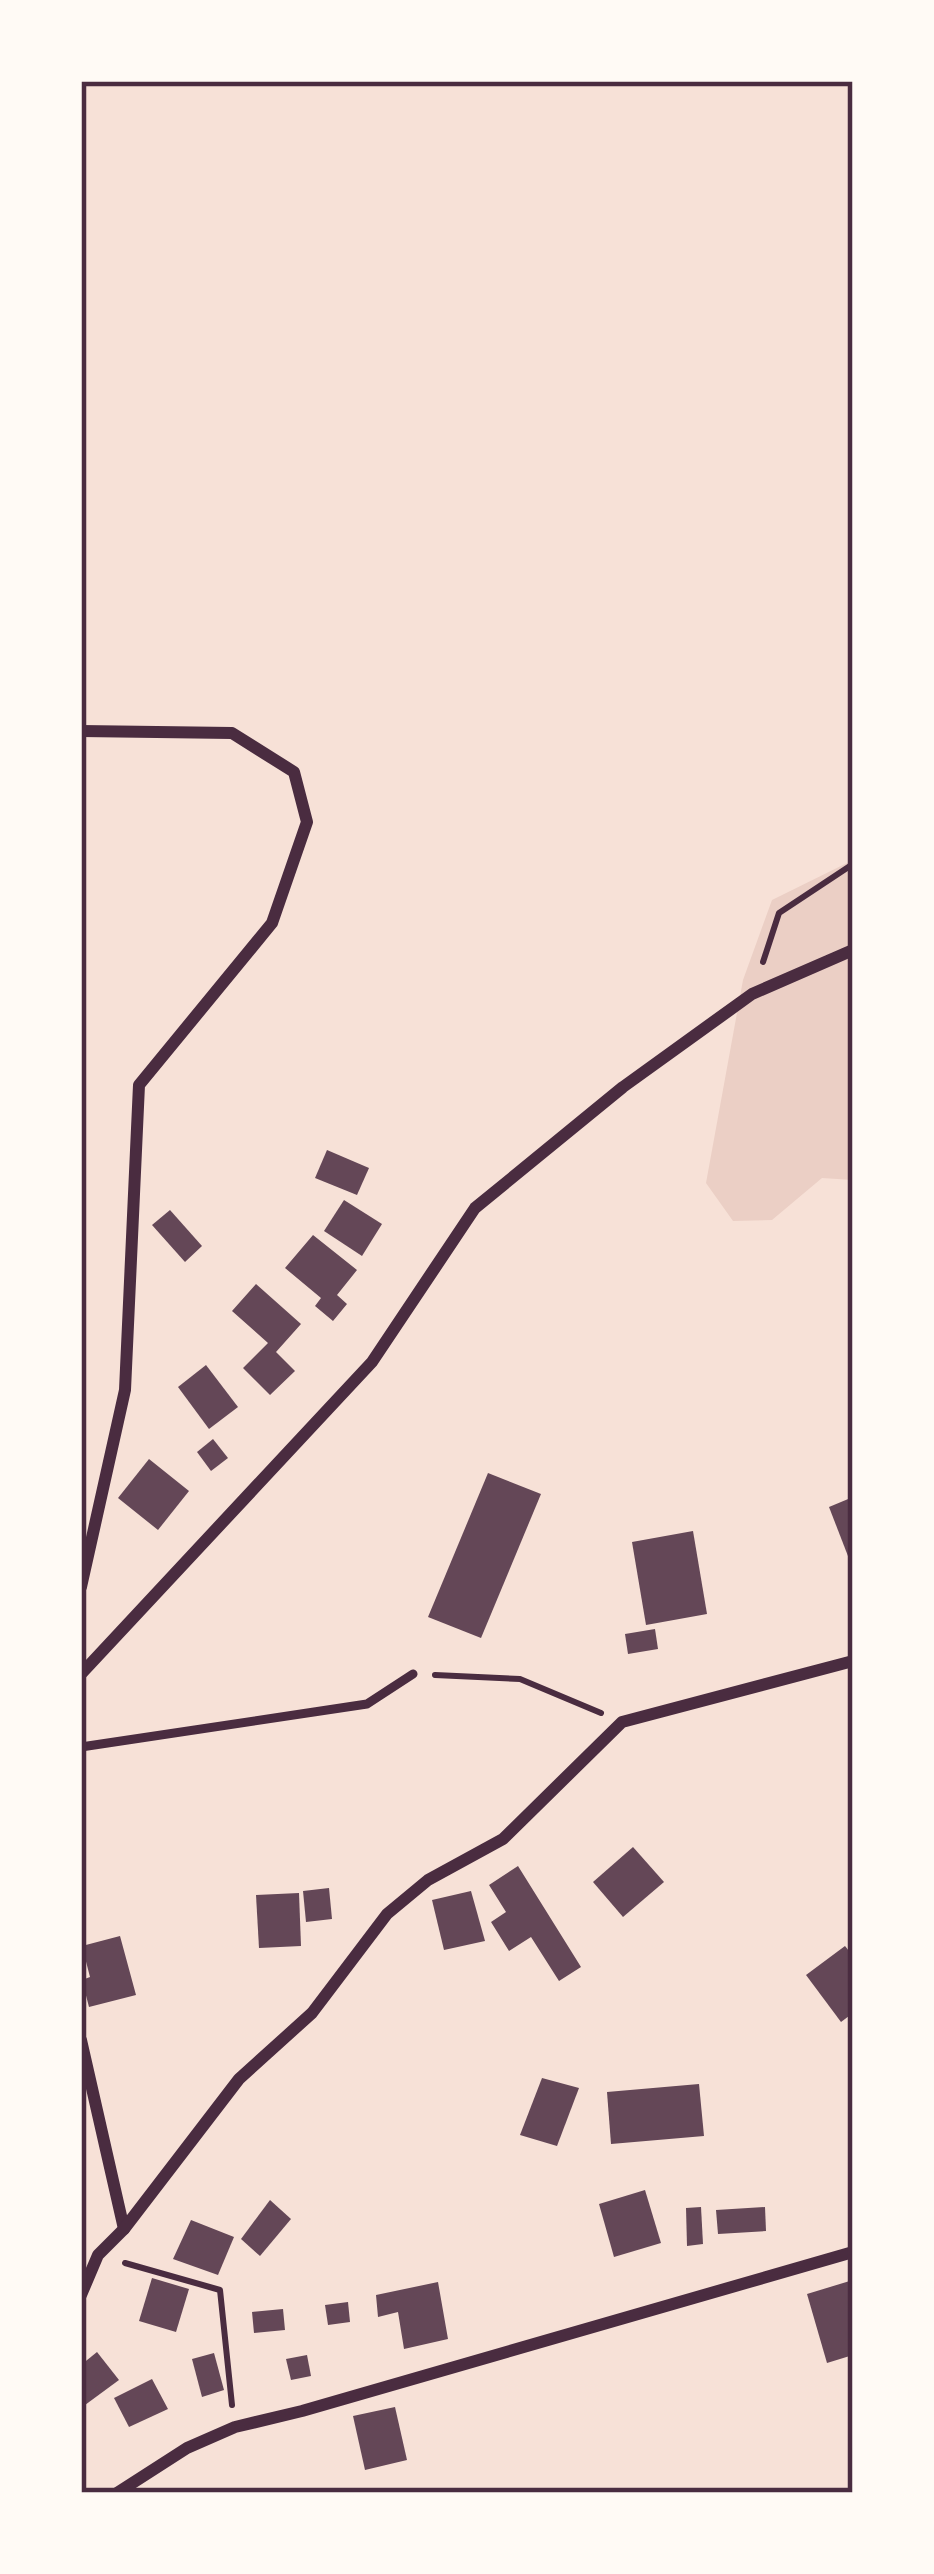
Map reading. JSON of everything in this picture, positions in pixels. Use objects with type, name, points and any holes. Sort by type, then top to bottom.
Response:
[{"type":"street","points":[[81,731],[232,733],[294,772],[307,822],[272,923],[139,1085],[125,1390],[81,1587]]},
{"type":"street","points":[[81,1674],[373,1362],[475,1208],[623,1087],[752,994],[853,950]]},
{"type":"street","points":[[81,2295],[98,2255],[124,2229],[239,2079],[312,2014],[387,1914],[428,1880],[503,1839],[622,1722],[853,1661]]},
{"type":"street","points":[[81,2040],[124,2229]]},
{"type":"street","points":[[117,2493],[187,2448],[235,2427],[853,2252]]},
{"type":"lane","points":[[81,1747],[367,1704],[413,1674]]},
{"type":"path","points":[[752,994],[779,913],[853,864]]},
{"type":"path","points":[[413,1674],[520,1679],[622,1722]]},
{"type":"path","points":[[98,2255],[220,2290],[235,2427]]},
{"type":"shaded area","points":[[853,860],[853,1180],[822,1178],[772,1220],[733,1221],[706,1183],[743,980],[772,900]]},
{"type":"building","points":[[327,1150],[369,1168],[357,1195],[315,1178]]},
{"type":"building","points":[[344,1200],[382,1224],[362,1256],[324,1231]]},
{"type":"building","points":[[170,1210],[202,1246],[185,1262],[152,1225]]},
{"type":"building","points":[[313,1235],[357,1270],[337,1295],[347,1304],[333,1321],[315,1306],[321,1298],[285,1268]]},
{"type":"building","points":[[256,1284],[301,1324],[276,1352],[295,1371],[270,1395],[243,1368],[268,1343],[232,1311]]},
{"type":"building","points":[[206,1365],[238,1407],[209,1429],[178,1387]]},
{"type":"building","points":[[213,1439],[228,1458],[211,1471],[197,1452]]},
{"type":"building","points":[[149,1459],[189,1491],[158,1530],[118,1498]]},
{"type":"building","points":[[488,1473],[541,1494],[481,1638],[428,1617]]},
{"type":"building","points":[[853,1497],[853,1569],[829,1507]]},
{"type":"building","points":[[693,1531],[707,1614],[646,1625],[632,1542]]},
{"type":"building","points":[[655,1629],[658,1649],[628,1654],[625,1634]]},
{"type":"building","points":[[633,1847],[664,1882],[623,1917],[593,1882]]},
{"type":"building","points":[[518,1866],[581,1967],[559,1981],[531,1937],[509,1951],[491,1922],[506,1912],[489,1885]]},
{"type":"building","points":[[329,1888],[332,1919],[306,1922],[303,1891]]},
{"type":"building","points":[[471,1891],[485,1941],[444,1950],[432,1900]]},
{"type":"building","points":[[299,1893],[301,1946],[259,1948],[256,1895]]},
{"type":"building","points":[[120,1936],[136,1995],[89,2007],[82,1980],[90,1977],[82,1946]]},
{"type":"building","points":[[845,1946],[853,1956],[853,2013],[841,2022],[806,1975]]},
{"type":"building","points":[[542,2078],[579,2088],[557,2146],[520,2135]]},
{"type":"building","points":[[699,2084],[704,2136],[611,2144],[607,2092]]},
{"type":"building","points":[[645,2190],[661,2243],[614,2257],[599,2204]]},
{"type":"building","points":[[270,2200],[291,2219],[260,2256],[241,2239]]},
{"type":"building","points":[[701,2207],[703,2244],[687,2246],[686,2208]]},
{"type":"building","points":[[765,2207],[766,2231],[718,2234],[716,2210]]},
{"type":"building","points":[[191,2220],[234,2237],[218,2275],[173,2259]]},
{"type":"building","points":[[152,2278],[189,2289],[176,2332],[139,2321]]},
{"type":"building","points":[[853,2280],[853,2355],[827,2363],[807,2294]]},
{"type":"building","points":[[438,2282],[448,2339],[404,2349],[398,2312],[378,2317],[376,2295]]},
{"type":"building","points":[[348,2302],[350,2322],[328,2325],[325,2305]]},
{"type":"building","points":[[283,2309],[285,2330],[254,2333],[252,2312]]},
{"type":"building","points":[[97,2352],[119,2380],[85,2405],[81,2365]]},
{"type":"building","points":[[214,2353],[224,2390],[202,2397],[192,2359]]},
{"type":"building","points":[[307,2355],[311,2376],[291,2380],[286,2359]]},
{"type":"building","points":[[152,2379],[168,2409],[129,2427],[114,2398]]},
{"type":"building","points":[[395,2407],[407,2460],[365,2470],[353,2416]]}]
